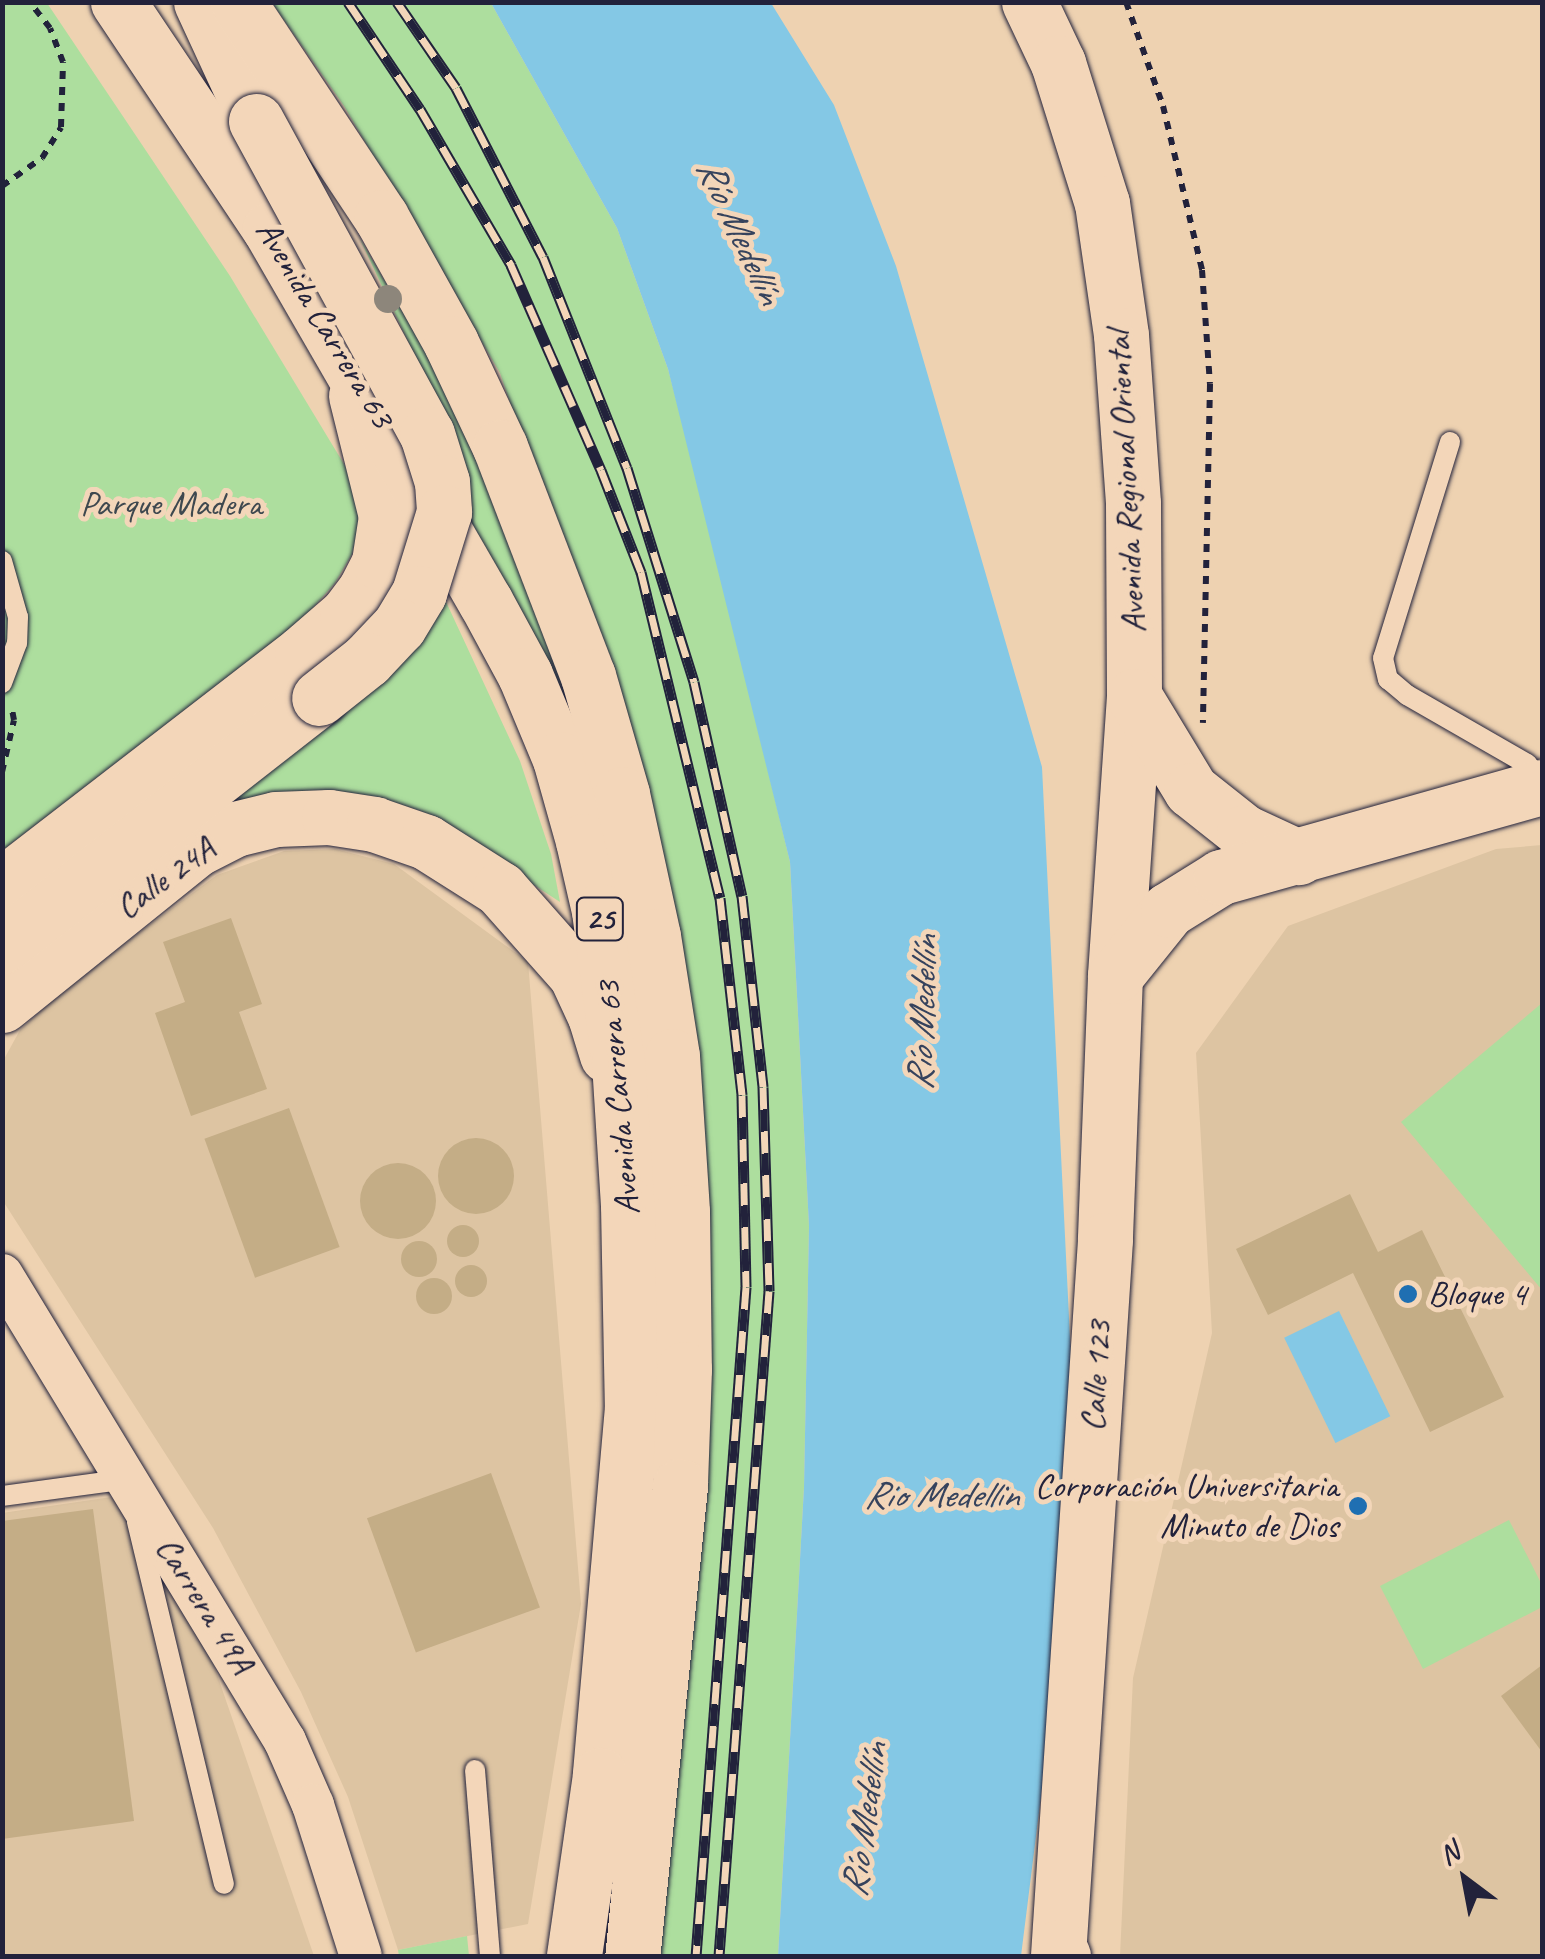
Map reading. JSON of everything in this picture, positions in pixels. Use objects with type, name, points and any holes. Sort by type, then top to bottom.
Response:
[{"type":"main road","name":"Avenida Carrera 63","points":[[118,2],[270,229],[525,675],[560,758],[599,911],[622,1109],[632,1407],[602,1757],[574,1956]]},
{"type":"main road","points":[[2,946],[319,698],[388,637],[420,593],[444,512],[442,482],[427,434],[256,120],[201,2]]},
{"type":"main road","name":"Avenida Carrera 63","points":[[238,2],[381,218],[451,343],[500,447],[588,676],[622,794],[652,936],[672,1056],[682,1212],[684,1369],[675,1545],[632,1956]]},
{"type":"main road","name":"Avenida Regional Oriental","points":[[1029,2],[1058,63],[1102,203],[1120,335],[1134,504],[1134,696],[1115,976]]},
{"type":"main road","points":[[2,885],[302,653],[347,614],[365,590],[378,562],[386,516],[344,354]]},
{"type":"main road","points":[[1134,696],[1192,790],[1244,832],[1298,857]]},
{"type":"main road","points":[[1115,976],[1168,910],[1220,877],[1542,784]]},
{"type":"main road","name":"Calle 24A","points":[[2,1005],[196,850],[235,830],[276,819],[329,817],[374,824],[426,842],[463,862],[500,889],[546,936],[576,975],[596,1016],[622,1109]]},
{"type":"main road","name":"Calle 123","points":[[1060,1953],[1105,1240],[1115,976]]},
{"type":"street","name":"Carrera 49A","points":[[2,1275],[286,1740],[312,1805],[360,1952]]},
{"type":"lane","points":[[1450,442],[1382,658],[1388,679],[1407,695],[1528,764],[1542,784]]},
{"type":"lane","points":[[2,561],[18,617],[17,643],[4,680]]},
{"type":"lane","points":[[2,1496],[126,1476],[224,1884]]},
{"type":"lane","points":[[475,1770],[490,1956]]},
{"type":"path","points":[[2,186],[42,158],[61,127],[66,86],[64,62],[50,28],[30,2]]},
{"type":"path","points":[[1126,2],[1162,106],[1202,270],[1210,384],[1203,726]]},
{"type":"path","points":[[2,772],[14,720],[4,680]]},
{"type":"shaded area","name":"Corporación Universitaria Minuto de Dios","points":[[1542,845],[1542,1956],[1120,1956],[1133,1678],[1212,1333],[1196,1053],[1288,926],[1496,849]]},
{"type":"shaded area","points":[[335,849],[394,864],[528,962],[581,1604],[528,1924],[398,1950],[348,1797],[301,1692],[213,1528],[3,1201],[3,1061],[20,1030],[71,983],[217,875],[284,851]]},
{"type":"shaded area","points":[[118,1496],[210,1654],[314,1956],[3,1956],[2,1513]]},
{"type":"green space","name":"Parque Madera","points":[[3,3],[47,3],[230,276],[350,474],[363,512],[352,554],[335,583],[303,619],[3,850]]},
{"type":"green space","points":[[272,3],[491,3],[617,228],[668,369],[705,509],[790,862],[809,1226],[804,1487],[778,1956],[657,1956],[624,739],[500,373],[344,106]]},
{"type":"green space","points":[[359,237],[440,376],[546,622],[589,773],[463,520],[457,446]]},
{"type":"green space","points":[[441,591],[520,761],[551,854],[560,902],[421,811],[366,797],[202,812]]},
{"type":"green space","points":[[1542,1003],[1542,1290],[1401,1122]]},
{"type":"green space","points":[[1509,1520],[1542,1585],[1542,1607],[1423,1669],[1380,1586]]},
{"type":"green space","points":[[467,1936],[469,1956],[399,1956],[398,1950]]},
{"type":"water","name":"Rio Medellin","points":[[491,3],[771,3],[834,105],[896,266],[1042,767],[1078,1501],[1021,1956],[778,1956],[804,1487],[809,1226],[790,862],[668,369],[617,228]]},
{"type":"water","points":[[1339,1311],[1390,1416],[1335,1443],[1284,1338]]},
{"type":"building","points":[[231,918],[262,1004],[239,1012],[267,1089],[191,1116],[155,1013],[185,1002],[163,942]]},
{"type":"building","points":[[289,1108],[340,1247],[255,1278],[204,1139]]},
{"type":"building","points":[[476,1138],[503,1149],[514,1176],[503,1203],[476,1214],[449,1203],[438,1176],[449,1149]]},
{"type":"building","points":[[398,1163],[425,1174],[436,1201],[425,1228],[398,1239],[371,1228],[360,1201],[371,1174]]},
{"type":"building","name":"Bloque 4","points":[[1350,1194],[1378,1252],[1422,1230],[1504,1397],[1430,1432],[1353,1273],[1268,1315],[1236,1249]]},
{"type":"building","points":[[463,1225],[474,1230],[479,1241],[474,1252],[463,1257],[452,1252],[447,1241],[452,1230]]},
{"type":"building","points":[[419,1241],[432,1246],[437,1259],[432,1272],[419,1277],[406,1272],[401,1259],[406,1246]]},
{"type":"building","points":[[471,1265],[482,1270],[487,1281],[482,1292],[471,1297],[460,1292],[455,1281],[460,1270]]},
{"type":"building","points":[[434,1278],[447,1283],[452,1296],[447,1309],[434,1314],[421,1309],[416,1296],[421,1283]]},
{"type":"building","points":[[491,1473],[540,1607],[416,1653],[367,1518]]},
{"type":"building","points":[[93,1509],[134,1821],[2,1839],[2,1521]]},
{"type":"building","points":[[1542,1665],[1542,1752],[1501,1696]]},
{"type":"railway","points":[[348,2],[420,109],[511,265],[601,470],[641,572],[720,898],[742,1095],[746,1287],[696,1956]]},
{"type":"railway","points":[[397,2],[456,88],[543,257],[627,468],[694,682],[742,896],[763,1087],[769,1291],[719,1956]]},
{"type":"place","name":"Bloque 4","points":[[1408,1294]]},
{"type":"place","name":"Corporación Universitaria Minuto de Dios","points":[[1358,1506]]},
{"type":"water label","name":"Río Medellín","points":[[740,231]]},
{"type":"water label","name":"Río Medellín","points":[[922,1013]]},
{"type":"water label","name":"Río Medellín","points":[[864,1820]]}]
